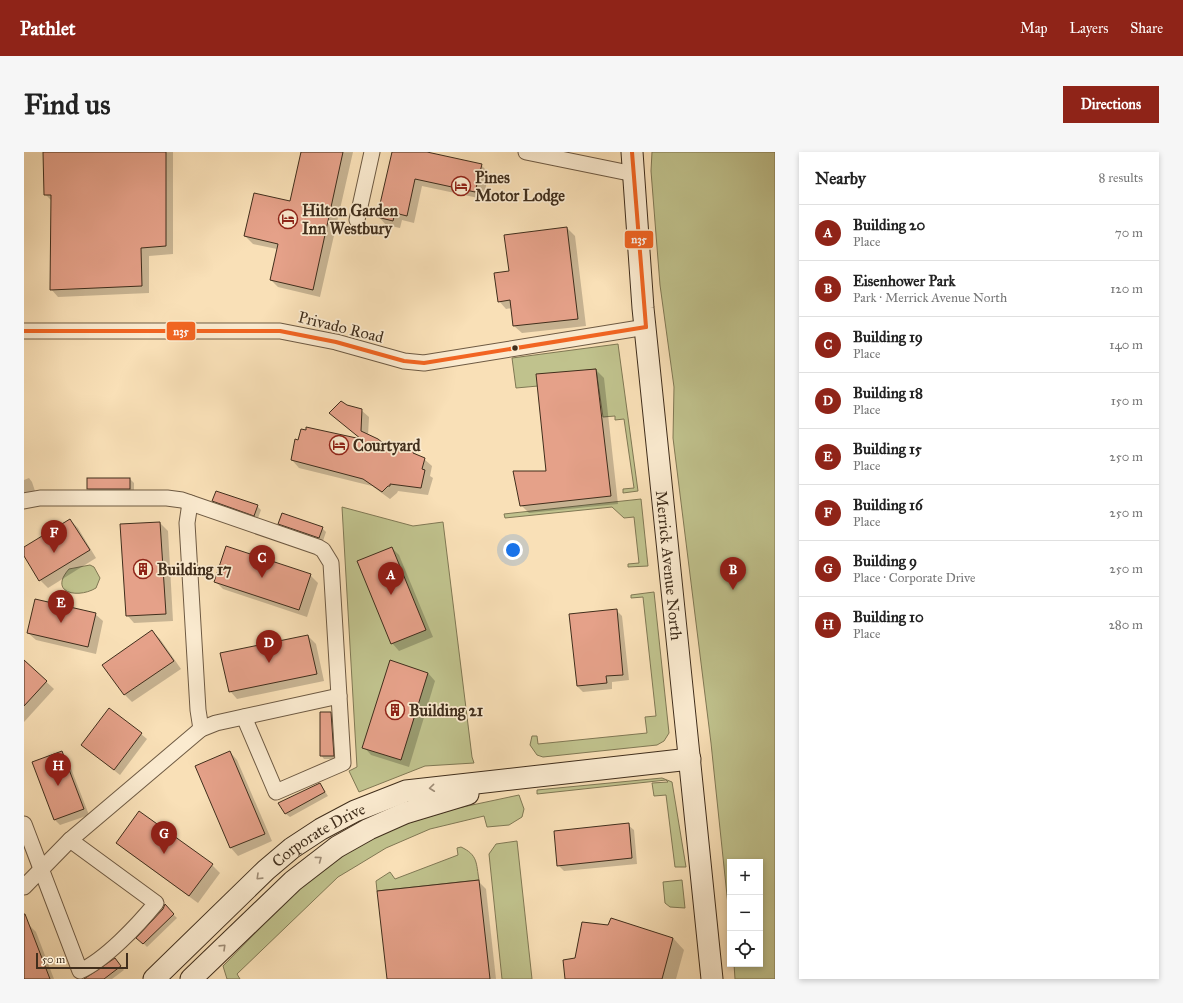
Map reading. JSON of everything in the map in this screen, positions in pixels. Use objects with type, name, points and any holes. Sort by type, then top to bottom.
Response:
[{"type":"main road","name":"Merrick Avenue North","points":[[632,152],[646,327],[712,979]]},
{"type":"main road","name":"Corporate Drive","points":[[160,974],[279,859],[321,829],[372,803],[406,790],[690,759]]},
{"type":"main road","name":"Corporate Drive","points":[[193,977],[293,881],[337,847],[375,826],[417,809],[527,777]]},
{"type":"main road","points":[[160,974],[183,967],[192,970],[193,977]]},
{"type":"street","points":[[357,220],[372,152]]},
{"type":"street","points":[[526,152],[634,174]]},
{"type":"street","name":"Privado Road","points":[[24,331],[280,331],[336,342],[404,361],[424,363],[646,327]]},
{"type":"street","points":[[24,501],[40,498],[166,498],[190,503],[318,547],[326,554],[331,564],[343,764],[276,792],[244,717]]},
{"type":"street","points":[[190,503],[187,523],[198,710],[201,729]]},
{"type":"street","points":[[24,887],[70,840],[201,729],[216,723],[339,696]]},
{"type":"street","points":[[24,824],[40,870],[80,971],[99,959],[142,919],[156,903],[70,840]]},
{"type":"green space","points":[[652,152],[775,152],[775,979],[735,979],[734,967],[763,967],[763,859],[727,859],[727,895],[711,743],[673,438],[674,387],[660,285],[651,171]]},
{"type":"green space","points":[[618,344],[638,491],[623,493],[623,489],[634,488],[624,419],[615,420],[615,416],[603,417],[596,369],[537,377],[538,386],[516,388],[512,358]]},
{"type":"green space","points":[[641,499],[648,566],[628,567],[628,564],[639,563],[634,517],[624,518],[612,507],[505,518],[504,514]]},
{"type":"green space","points":[[342,507],[413,526],[443,522],[472,757],[474,763],[425,766],[359,792],[349,771],[357,767]]},
{"type":"green space","points":[[90,565],[94,567],[100,578],[96,588],[81,593],[68,592],[62,584],[63,577],[69,569]]},
{"type":"green space","points":[[654,592],[669,733],[664,741],[657,745],[543,757],[537,755],[530,745],[532,736],[537,736],[538,744],[647,733],[645,717],[656,716],[643,597],[631,598],[631,595]]},
{"type":"green space","points":[[662,778],[672,782],[686,867],[675,867],[666,795],[654,796],[652,783],[668,782],[666,780],[537,794],[537,790]]},
{"type":"green space","points":[[519,795],[524,809],[522,817],[509,825],[487,827],[484,816],[430,829],[386,848],[338,877],[237,974],[240,979],[227,979],[223,966],[302,885],[346,854],[387,831],[412,822],[458,808]]},
{"type":"green space","points":[[517,841],[532,979],[502,979],[489,854],[496,844]]},
{"type":"green space","points":[[461,847],[473,856],[479,880],[377,891],[376,881],[390,872],[395,879],[458,855],[457,848]]},
{"type":"green space","points":[[682,880],[685,908],[670,907],[665,903],[663,882]]},
{"type":"building","points":[[43,152],[166,152],[166,246],[141,248],[142,286],[50,290],[51,195],[44,195]]},
{"type":"building","name":"Hilton Garden Inn Westbury","points":[[301,152],[343,152],[313,290],[270,280],[278,244],[244,236],[254,193],[290,201]]},
{"type":"building","name":"Pines Motor Lodge","points":[[392,152],[427,152],[482,164],[475,192],[415,179],[407,216],[395,213],[393,221],[377,217]]},
{"type":"building","points":[[567,227],[578,319],[513,326],[510,300],[498,302],[494,273],[509,271],[504,235]]},
{"type":"building","points":[[596,369],[611,496],[520,506],[513,471],[546,471],[536,374]]},
{"type":"building","name":"Courtyard","points":[[341,401],[347,405],[362,409],[361,431],[378,439],[396,453],[397,448],[414,451],[413,453],[425,458],[422,469],[425,470],[421,488],[390,484],[390,486],[382,492],[363,479],[291,460],[295,439],[298,440],[301,429],[306,430],[306,427],[361,439],[329,413]]},
{"type":"building","points":[[87,478],[130,478],[130,489],[87,489]]},
{"type":"building","points":[[216,491],[258,505],[254,516],[212,501]]},
{"type":"building","points":[[282,513],[323,527],[319,538],[278,524]]},
{"type":"building","points":[[70,519],[90,550],[39,581],[24,556],[24,547]]},
{"type":"building","name":"Building 17","points":[[160,522],[166,614],[126,616],[120,524]]},
{"type":"building","points":[[226,546],[311,574],[299,610],[214,582]]},
{"type":"building","points":[[392,547],[426,630],[391,644],[357,561]]},
{"type":"building","points":[[35,599],[96,613],[88,647],[27,633]]},
{"type":"building","points":[[617,609],[623,675],[606,676],[607,683],[577,686],[569,614]]},
{"type":"building","points":[[152,630],[174,661],[124,695],[102,665]]},
{"type":"building","points":[[308,635],[317,674],[229,692],[220,653]]},
{"type":"building","points":[[24,660],[47,681],[24,706]]},
{"type":"building","name":"Building 21","points":[[390,660],[428,673],[401,760],[362,748]]},
{"type":"building","points":[[109,708],[142,733],[114,770],[81,745]]},
{"type":"building","points":[[320,712],[331,712],[334,756],[320,756]]},
{"type":"building","points":[[62,751],[84,809],[54,820],[32,762]]},
{"type":"building","points":[[230,751],[265,834],[230,848],[195,766]]},
{"type":"building","points":[[320,783],[325,792],[285,814],[278,803]]},
{"type":"building","points":[[139,811],[213,864],[189,896],[116,843]]},
{"type":"building","points":[[629,823],[632,858],[557,866],[554,831]]},
{"type":"building","points":[[479,880],[490,979],[387,979],[377,891]]},
{"type":"building","points":[[165,904],[174,914],[143,944],[136,938],[163,909]]},
{"type":"building","points":[[25,914],[50,979],[24,979]]},
{"type":"building","points":[[611,918],[673,938],[662,979],[565,979],[563,960],[575,958],[582,922],[608,925]]},
{"type":"building","points":[[115,958],[121,966],[104,979],[84,979]]},
{"type":"transit line","name":"n35","points":[[632,152],[646,327]]},
{"type":"transit line","name":"n35","points":[[24,331],[280,331],[336,342],[404,361],[424,363],[646,327]]},
{"type":"place","name":"Pines Motor Lodge","points":[[461,186]]},
{"type":"place","name":"Hilton Garden Inn Westbury","points":[[288,219]]},
{"type":"place","name":"Courtyard","points":[[339,445]]},
{"type":"place","name":"Building 16","points":[[54,553]]},
{"type":"place","name":"Building 17","points":[[143,569]]},
{"type":"place","name":"Building 19","points":[[262,578]]},
{"type":"place","name":"Eisenhower Park","points":[[733,590]]},
{"type":"place","name":"Building 20","points":[[391,595]]},
{"type":"place","name":"Building 15","points":[[61,623]]},
{"type":"place","name":"Building 18","points":[[269,663]]},
{"type":"place","name":"Building 21","points":[[395,710]]},
{"type":"place","name":"Building 10","points":[[58,786]]},
{"type":"place","name":"Building 9","points":[[164,854]]}]
